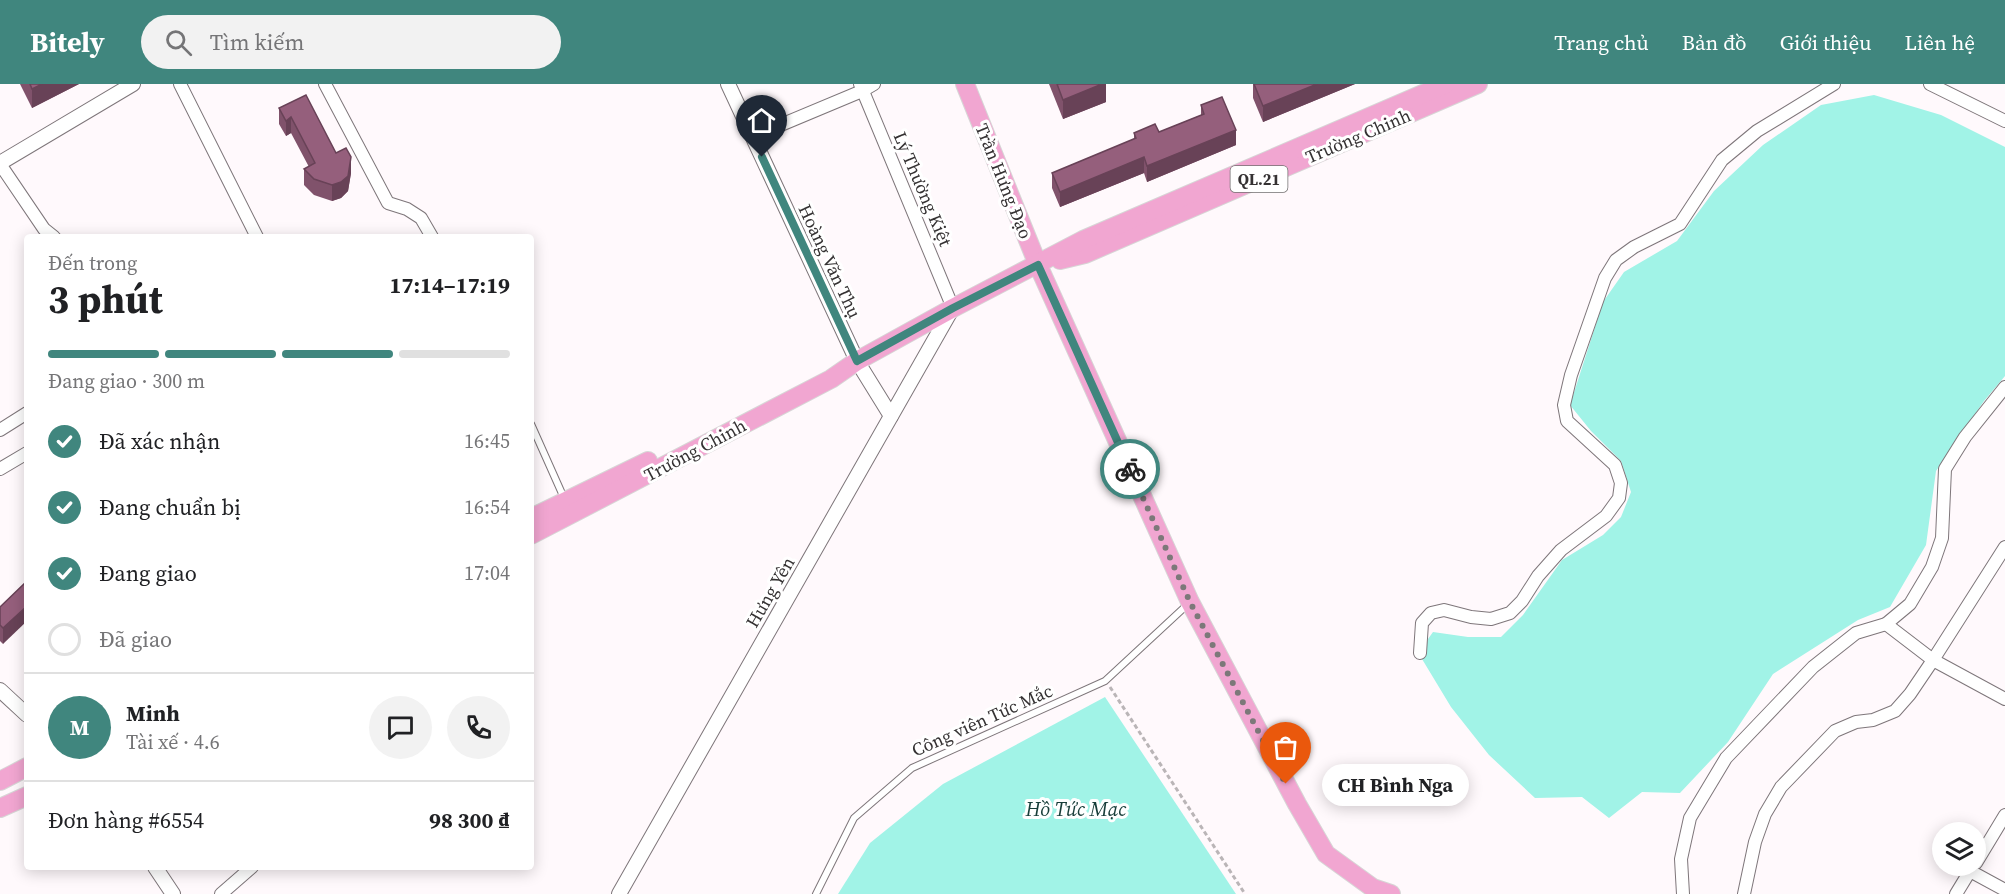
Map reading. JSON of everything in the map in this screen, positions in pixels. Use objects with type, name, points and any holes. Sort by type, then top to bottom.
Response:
[{"type":"main road","name":"Trần Hưng Đạo","points":[[965,84],[1038,265],[1190,602],[1326,854],[1373,888],[1391,894]]},
{"type":"main road","name":"Trường Chinh","points":[[534,516],[565,501],[641,471],[831,379],[857,361],[953,308],[1083,240],[1446,84]]},
{"type":"main road","name":"Trường Chinh","points":[[1038,265],[1085,254],[1478,84]]},
{"type":"main road","name":"Trường Chinh","points":[[534,534],[641,471]]},
{"type":"main road","points":[[0,781],[24,769]]},
{"type":"main road","points":[[0,808],[24,797]]},
{"type":"street","points":[[50,234],[44,229],[0,164],[133,84]]},
{"type":"street","points":[[180,84],[256,234]]},
{"type":"street","points":[[325,84],[388,203],[407,209],[421,218],[430,234]]},
{"type":"street","name":"Hoàng Văn Thụ","points":[[728,84],[857,361],[891,416]]},
{"type":"street","points":[[752,137],[861,87],[874,84]]},
{"type":"street","points":[[1420,652],[1422,623],[1431,613],[1444,610],[1491,619],[1510,613],[1561,550],[1606,516],[1619,498],[1621,483],[1615,465],[1568,421],[1564,405],[1571,375],[1605,278],[1616,260],[1634,247],[1680,224],[1722,160],[1757,131],[1834,84]]},
{"type":"street","points":[[1930,84],[2005,121]]},
{"type":"street","name":"Lý Thường Kiệt","points":[[861,87],[953,308]]},
{"type":"street","name":"Hưng Yên","points":[[619,894],[953,308]]},
{"type":"street","points":[[1683,894],[1681,859],[1690,818],[1725,758],[1813,667],[1856,633],[1887,624],[1910,604],[1935,557],[1942,538],[1945,469],[1965,437],[2005,387]]},
{"type":"street","points":[[0,430],[24,416]]},
{"type":"street","points":[[1,466],[24,454]]},
{"type":"street","points":[[1744,894],[1755,842],[1765,814],[1781,787],[1835,731],[1856,722],[1873,720],[1895,711],[1910,694],[1933,660],[2005,547]]},
{"type":"street","points":[[1887,624],[1933,660],[2005,699]]},
{"type":"street","points":[[0,690],[24,712]]},
{"type":"street","points":[[1986,845],[2005,815]]},
{"type":"street","points":[[157,870],[173,894]]},
{"type":"street","points":[[220,894],[248,870]]},
{"type":"street","points":[[1956,894],[1967,876]]},
{"type":"street","points":[[1986,876],[2005,890]]},
{"type":"lane","points":[[534,431],[565,501]]},
{"type":"lane","name":"Công viên Tức Mắc","points":[[816,894],[854,818],[912,768],[1105,681],[1190,602]]},
{"type":"path","points":[[1105,681],[1245,894]]},
{"type":"water","points":[[1874,95],[1941,115],[2005,147],[2005,376],[1984,401],[1936,471],[1926,545],[1890,607],[1858,620],[1773,674],[1728,742],[1680,793],[1642,792],[1609,818],[1582,797],[1535,798],[1489,755],[1451,707],[1422,659],[1428,639],[1433,632],[1468,637],[1501,637],[1523,615],[1562,560],[1603,535],[1621,517],[1631,492],[1621,461],[1591,431],[1570,405],[1603,302],[1624,272],[1677,241],[1714,191],[1763,145],[1821,105]]},
{"type":"water","name":"Hồ Tức Mạc","points":[[1105,697],[1236,894],[838,894],[870,843],[943,784]]},
{"type":"building","points":[[30,84],[42,84],[32,89]]},
{"type":"building","points":[[1057,84],[1102,84],[1063,100]]},
{"type":"building","points":[[1254,84],[1317,84],[1263,106]]},
{"type":"building","points":[[306,95],[336,153],[346,148],[351,157],[348,176],[341,182],[332,185],[314,179],[304,169],[315,163],[291,117],[286,121],[279,108]]},
{"type":"building","points":[[1222,97],[1236,130],[1147,166],[1144,157],[1060,192],[1052,173],[1136,138],[1134,133],[1155,124],[1159,132],[1204,114],[1201,105]]},
{"type":"building","points":[[24,584],[24,609],[3,628],[0,625],[0,607]]},
{"type":"way so far","points":[[1130,469],[1190,602],[1286,784]]},
{"type":"place","name":"CH Bình Nga","points":[[1286,784]]},
{"type":"route","points":[[762,157],[857,361],[953,308],[1038,265],[1130,469]]}]
